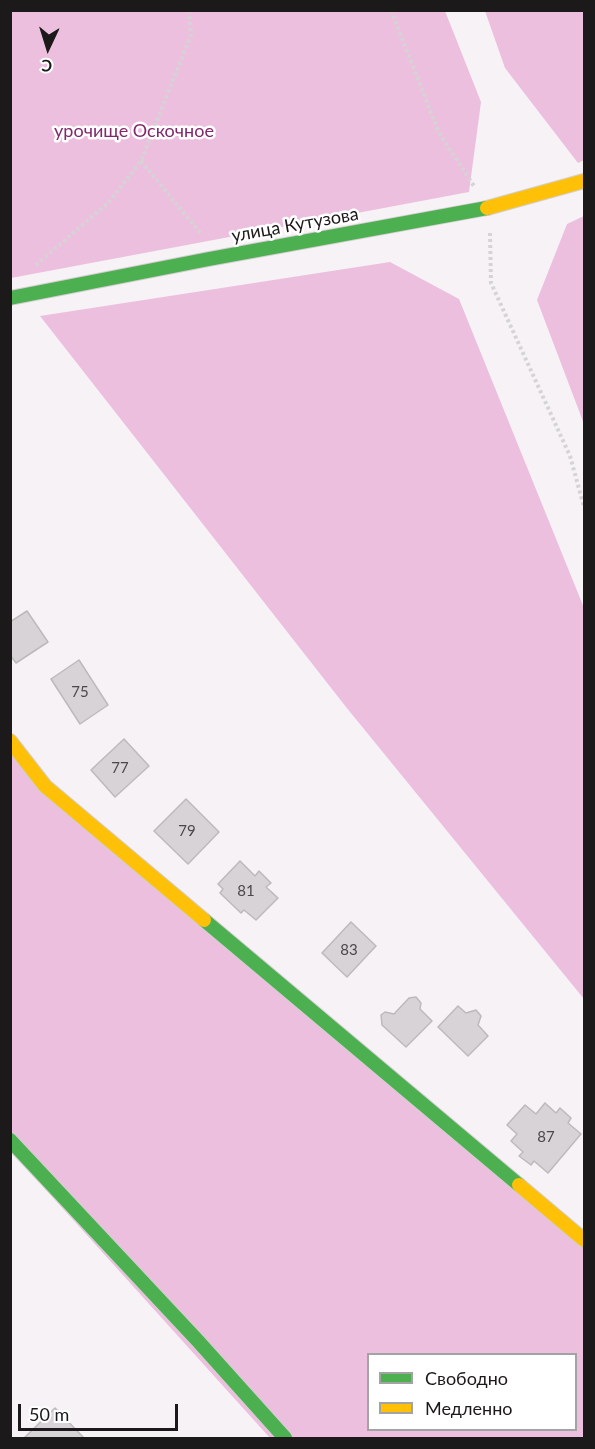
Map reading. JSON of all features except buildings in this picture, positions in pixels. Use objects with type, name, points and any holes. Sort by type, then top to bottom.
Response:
[{"type":"street","name":"улица Кутузова","points":[[10,298],[490,208],[585,181]]},
{"type":"street","points":[[10,741],[45,786],[585,1240]]},
{"type":"street","points":[[10,1140],[198,1341],[285,1438]]},
{"type":"path","points":[[31,294],[32,268],[109,202],[141,160],[191,35],[189,10]]},
{"type":"path","points":[[391,10],[439,133],[490,208],[491,283],[570,456],[585,507]]},
{"type":"path","points":[[141,160],[201,232],[209,259]]},
{"type":"green space","name":"урочище Оскочное","points":[[11,10],[445,11],[481,102],[469,192],[11,278]]},
{"type":"green space","points":[[485,11],[584,11],[584,160],[578,163],[505,68]]},
{"type":"green space","points":[[584,216],[584,424],[537,300],[567,224]]},
{"type":"green space","points":[[390,262],[459,299],[584,608],[584,999],[346,707],[40,316]]},
{"type":"green space","points":[[10,753],[584,1248],[584,1438],[270,1438],[11,1151]]},
{"type":"traffic: fast","points":[[10,298],[487,208]]},
{"type":"traffic: fast","points":[[204,920],[519,1185]]},
{"type":"traffic: fast","points":[[10,1140],[198,1341],[285,1438]]},
{"type":"traffic: slow","points":[[487,208],[584,181]]},
{"type":"traffic: slow","points":[[10,741],[45,786],[204,920]]},
{"type":"traffic: slow","points":[[519,1185],[584,1240]]}]
